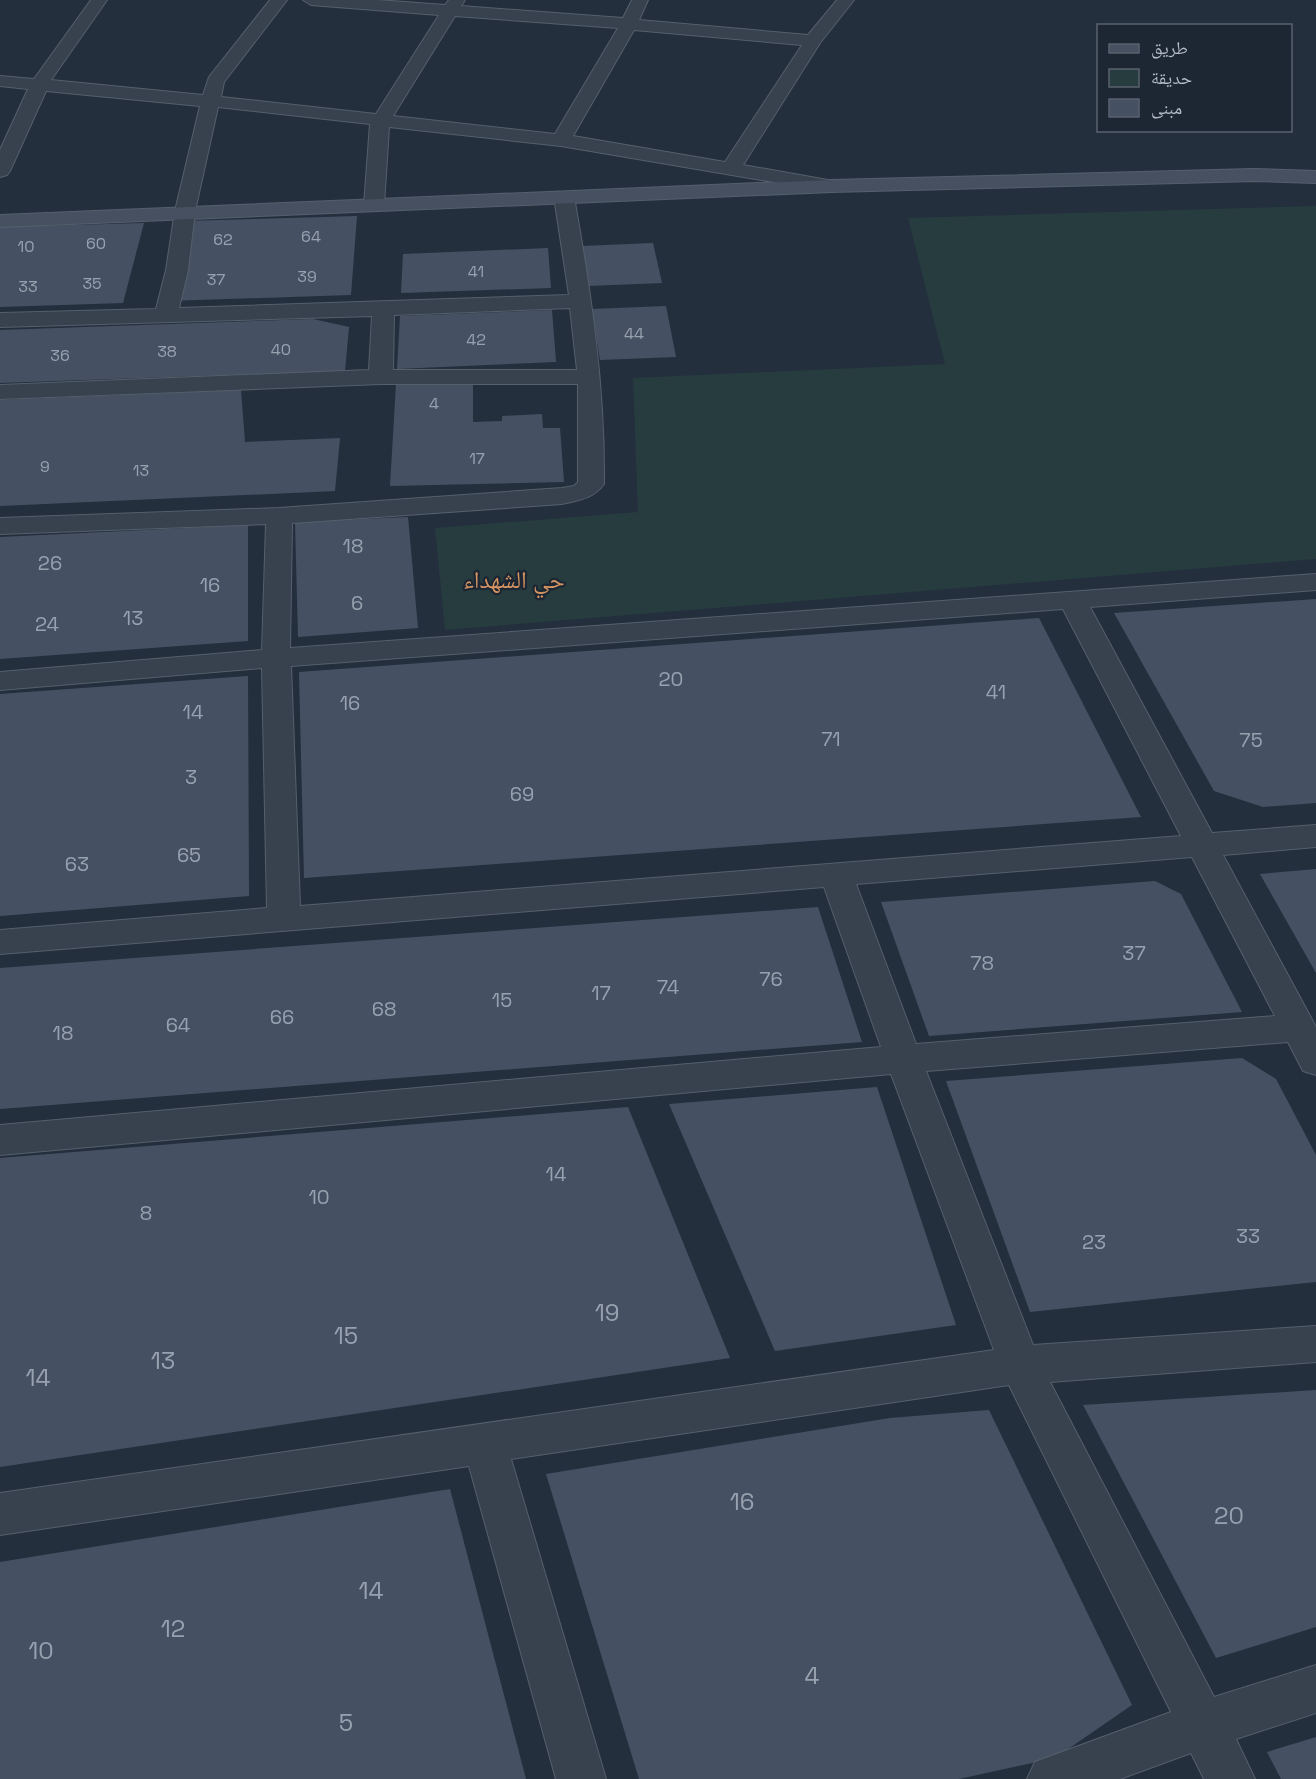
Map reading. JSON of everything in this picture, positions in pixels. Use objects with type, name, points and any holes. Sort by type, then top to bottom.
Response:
[{"type":"main road","points":[[0,221],[185,211],[832,186],[1254,175],[1316,177]]},
{"type":"street","points":[[0,171],[8,137],[39,85],[99,0]]},
{"type":"street","points":[[166,315],[177,270],[185,211],[215,81],[226,63],[279,0]]},
{"type":"street","points":[[311,0],[453,5],[813,41]]},
{"type":"street","points":[[561,140],[630,24],[640,0]]},
{"type":"street","points":[[732,167],[813,41],[846,0]]},
{"type":"street","points":[[374,205],[380,122],[453,5]]},
{"type":"street","points":[[0,81],[211,101],[380,122],[561,140],[732,167],[832,186]]},
{"type":"street","points":[[0,526],[279,516],[562,496],[582,492],[591,484],[589,377],[581,301],[564,197]]},
{"type":"street","points":[[0,320],[383,310],[581,301]]},
{"type":"street","points":[[381,377],[383,310]]},
{"type":"street","points":[[0,392],[381,377],[589,377]]},
{"type":"street","points":[[279,516],[276,658],[284,918]]},
{"type":"street","points":[[0,681],[276,658],[1316,582]]},
{"type":"street","points":[[1073,601],[1316,1061]]},
{"type":"street","points":[[0,942],[1316,836]]},
{"type":"street","points":[[836,874],[903,1059],[1020,1365],[1230,1779]]},
{"type":"street","points":[[0,1140],[903,1059],[1298,1028]]},
{"type":"street","points":[[0,1514],[1020,1365],[1316,1344]]},
{"type":"street","points":[[484,1445],[581,1779]]},
{"type":"street","points":[[1053,1779],[1203,1725],[1316,1689]]},
{"type":"green space","points":[[1316,206],[1316,559],[445,630],[435,528],[638,512],[633,378],[945,364],[908,218]]},
{"type":"building","points":[[357,216],[351,295],[167,301],[182,221]]},
{"type":"building","points":[[144,223],[123,303],[0,307],[0,227]]},
{"type":"building","points":[[653,243],[662,283],[588,286],[582,246]]},
{"type":"building","points":[[548,248],[551,288],[401,293],[403,254]]},
{"type":"building","points":[[666,306],[676,357],[600,360],[592,309]]},
{"type":"building","points":[[552,310],[556,362],[397,369],[400,316]]},
{"type":"building","points":[[313,319],[349,327],[345,371],[0,383],[0,330]]},
{"type":"building","points":[[473,381],[473,422],[502,421],[502,416],[542,414],[543,428],[560,428],[564,482],[390,486],[396,384]]},
{"type":"building","points":[[241,390],[245,442],[340,438],[335,491],[0,506],[0,400]]},
{"type":"building","points":[[408,517],[418,628],[298,637],[295,522]]},
{"type":"building","points":[[248,525],[248,641],[0,659],[0,537]]},
{"type":"building","points":[[1316,599],[1316,803],[1263,807],[1214,791],[1114,613]]},
{"type":"building","points":[[1039,618],[1141,817],[304,878],[299,672]]},
{"type":"building","points":[[248,676],[249,896],[0,916],[0,694]]},
{"type":"building","points":[[1316,869],[1316,973],[1260,874]]},
{"type":"building","points":[[1155,881],[1181,894],[1242,1012],[929,1036],[881,902]]},
{"type":"building","points":[[818,907],[862,1042],[0,1109],[0,968]]},
{"type":"building","points":[[1242,1058],[1276,1079],[1316,1155],[1316,1282],[1030,1312],[946,1081]]},
{"type":"building","points":[[877,1087],[956,1325],[775,1351],[669,1104]]},
{"type":"building","points":[[628,1107],[730,1358],[0,1467],[0,1158]]},
{"type":"building","points":[[1316,1390],[1316,1627],[1216,1658],[1083,1405]]},
{"type":"building","points":[[989,1410],[1132,1705],[1055,1758],[959,1779],[639,1779],[546,1474],[890,1418]]},
{"type":"building","points":[[450,1489],[526,1779],[0,1779],[0,1562]]},
{"type":"building","points":[[1316,1737],[1316,1779],[1281,1779],[1267,1752]]},
{"type":"district","name":"حي الشهداء","points":[[514,580]]}]
